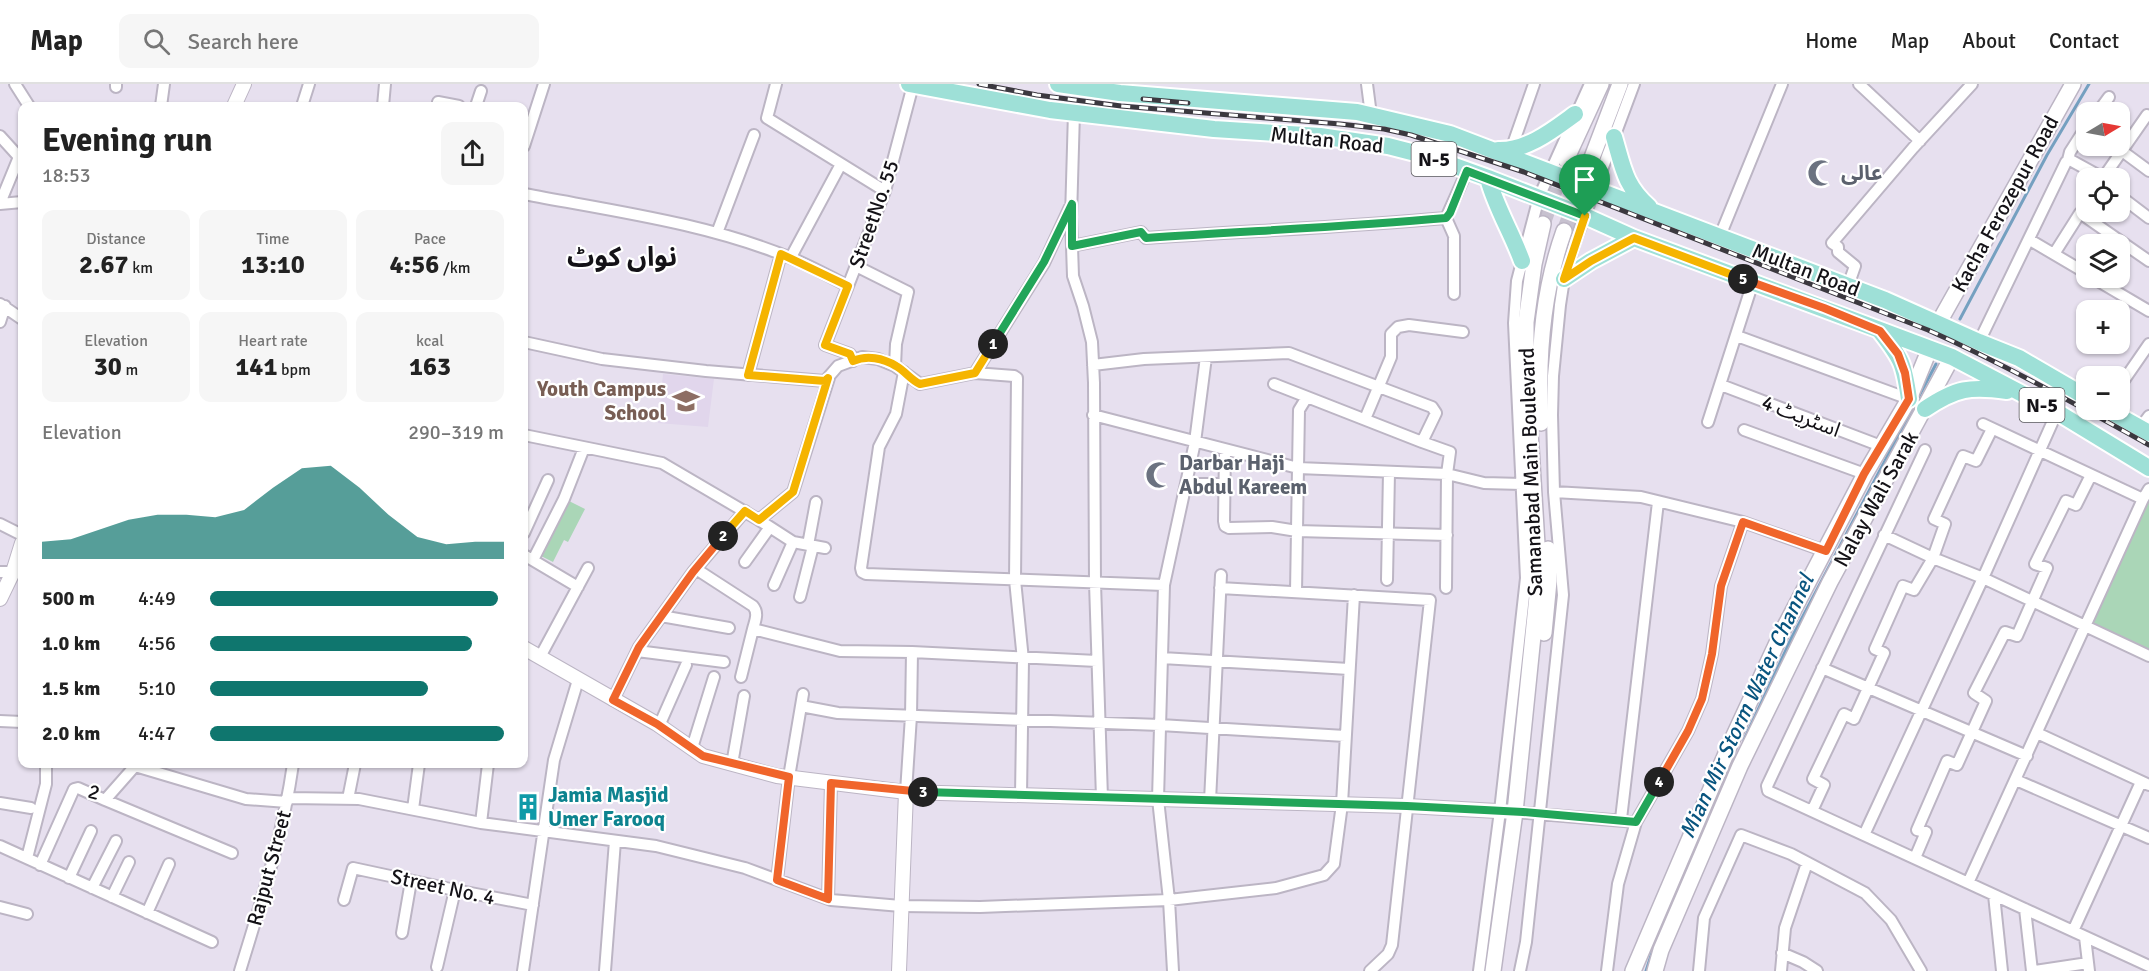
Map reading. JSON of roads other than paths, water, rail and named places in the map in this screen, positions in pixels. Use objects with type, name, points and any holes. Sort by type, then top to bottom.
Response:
[{"type":"main road","name":"Multan Road","points":[[911,84],[990,100],[1074,112],[1214,129],[1356,140],[1409,151],[1539,197],[1634,238],[1952,357],[2057,412],[2149,468]]},
{"type":"main road","name":"Multan Road","points":[[1058,84],[1132,95],[1357,112],[1450,134],[1503,150],[1550,172],[1885,300],[2019,358],[2076,391]]},
{"type":"main road","points":[[1566,160],[1601,84]]},
{"type":"main road","points":[[1588,168],[1620,84]]},
{"type":"main road","name":"Kacha Ferozepur Road","points":[[1938,324],[2073,84]]},
{"type":"main road","points":[[1503,150],[1539,138],[1575,114]]},
{"type":"main road","points":[[1614,137],[1626,177],[1635,195],[1653,211]]},
{"type":"main road","points":[[1488,178],[1492,194],[1503,214],[1522,261]]},
{"type":"main road","name":"Samanabad Main Boulevard","points":[[1543,224],[1534,264],[1526,322],[1526,366],[1543,557]]},
{"type":"main road","name":"Samanabad Main Boulevard","points":[[1501,971],[1519,812],[1539,577],[1543,557],[1540,354],[1545,300],[1564,231]]},
{"type":"main road","points":[[1564,279],[1591,261],[1634,238]]},
{"type":"main road","points":[[1880,331],[1901,360],[1909,399]]},
{"type":"main road","name":"Nalay Wali Sarak","points":[[1633,971],[1731,742],[1783,630],[1864,474],[1909,399],[1930,348]]},
{"type":"main road","name":"Nalay Wali Sarak","points":[[1655,971],[1661,950],[1748,750],[1830,582],[1952,357]]},
{"type":"main road","points":[[1925,410],[1942,398],[1974,388],[2020,393]]},
{"type":"main road","points":[[2130,419],[2146,426]]},
{"type":"main road","points":[[1524,538],[1543,557],[1559,541]]},
{"type":"main road","points":[[1731,742],[1748,750]]},
{"type":"main road","name":"Samanabad Main Boulevard","points":[[1494,971],[1519,812]]},
{"type":"street","points":[[15,84],[26,102]]},
{"type":"street","points":[[162,102],[164,84]]},
{"type":"street","points":[[236,102],[244,84]]},
{"type":"street","points":[[304,102],[309,84]]},
{"type":"street","points":[[383,102],[385,84]]},
{"type":"street","points":[[528,134],[544,84]]},
{"type":"street","points":[[776,84],[767,118],[885,192]]},
{"type":"street","name":"StreetNo. 55","points":[[853,361],[850,354],[825,345],[885,192],[911,84]]},
{"type":"street","points":[[1367,84],[1371,115]]},
{"type":"street","points":[[1503,150],[1534,84]]},
{"type":"street","points":[[1520,971],[1526,942],[1519,812],[1526,578],[1514,322],[1517,281],[1539,197],[1590,84]]},
{"type":"street","points":[[1479,971],[1519,812],[1563,595],[1554,492],[1552,415],[1553,376],[1564,279],[1634,84]]},
{"type":"street","points":[[1720,236],[1782,84]]},
{"type":"street","points":[[1859,84],[1920,141]]},
{"type":"street","points":[[1848,286],[1856,266],[1838,252],[1838,247],[1832,243],[1972,84]]},
{"type":"street","points":[[477,102],[481,91]]},
{"type":"street","points":[[2105,102],[2109,97]]},
{"type":"street","points":[[1074,112],[1072,276],[1083,306],[1092,342],[1095,583],[1102,798]]},
{"type":"street","points":[[2130,139],[2146,115]]},
{"type":"street","points":[[717,233],[754,135]]},
{"type":"street","points":[[0,136],[18,155]]},
{"type":"street","points":[[1979,342],[2076,143]]},
{"type":"street","points":[[2129,156],[2149,171]]},
{"type":"street","points":[[2068,160],[2084,168]]},
{"type":"street","points":[[18,162],[0,203],[18,202]]},
{"type":"street","points":[[748,375],[786,256],[841,164]]},
{"type":"street","points":[[1072,246],[1141,232],[1146,238],[1446,218],[1467,171]]},
{"type":"street","points":[[528,195],[667,221],[717,233],[786,256],[848,286]]},
{"type":"street","points":[[975,373],[1044,262],[1072,204]]},
{"type":"street","points":[[2130,204],[2149,218]]},
{"type":"street","points":[[1446,218],[1454,236],[1454,294]]},
{"type":"street","points":[[2054,254],[2076,219]]},
{"type":"street","points":[[2097,222],[2149,261]]},
{"type":"street","points":[[2030,240],[2076,267]]},
{"type":"street","points":[[856,266],[908,292],[896,344],[900,369],[896,414],[879,447],[862,572],[866,574],[1164,585]]},
{"type":"street","points":[[1708,422],[1753,282]]},
{"type":"street","points":[[2110,288],[2149,311]]},
{"type":"street","points":[[0,322],[2,305],[18,316]]},
{"type":"street","points":[[1365,419],[1391,357],[1390,334],[1398,327],[1409,325],[1463,332]]},
{"type":"street","points":[[1737,336],[1909,399]]},
{"type":"street","points":[[528,343],[602,359],[825,381],[838,366],[862,357],[878,359],[900,369],[920,384],[975,373],[1014,376],[1017,381],[1015,580],[1022,657],[1021,795]]},
{"type":"street","points":[[2130,372],[2149,344]]},
{"type":"street","points":[[1093,365],[1144,359],[1289,353],[1435,409],[1436,413],[1422,442]]},
{"type":"street","points":[[1173,971],[1169,900],[1158,799],[1164,585],[1195,442],[1206,357]]},
{"type":"street","points":[[759,520],[793,492],[828,378]]},
{"type":"street","points":[[1274,384],[1450,452],[1447,474],[1446,588]]},
{"type":"street","name":"اسٹریٹ 4","points":[[1721,386],[1881,446]]},
{"type":"street","points":[[1296,592],[1299,410],[1307,397]]},
{"type":"street","points":[[1864,835],[2057,412]]},
{"type":"street","points":[[1093,415],[1298,468],[1447,474],[1484,483],[1522,484]]},
{"type":"street","points":[[1812,811],[1824,785],[1813,779],[1817,770],[1844,714],[1854,719],[1869,689],[1884,653],[1875,649],[1903,586],[1914,590],[1933,558],[1945,524],[1934,519],[1963,456],[1976,460],[1988,426],[2091,475],[2146,494],[1968,883]]},
{"type":"street","points":[[1744,430],[1864,474]]},
{"type":"street","points":[[528,436],[662,463],[793,542],[825,548]]},
{"type":"street","points":[[578,587],[528,557],[564,499],[584,448]]},
{"type":"street","points":[[1225,450],[1225,525],[1229,528],[1272,527],[1297,531],[1447,536]]},
{"type":"street","points":[[1925,450],[1767,786],[1768,790],[2149,966]]},
{"type":"street","points":[[1387,580],[1389,472]]},
{"type":"street","points":[[1915,858],[1926,832],[1917,830],[1947,761],[1957,765],[1986,701],[1974,693],[2005,632],[2017,636],[2047,568],[2035,564],[2066,501],[2076,505],[2091,475]]},
{"type":"street","points":[[528,524],[548,480]]},
{"type":"street","points":[[1186,484],[1225,484]]},
{"type":"street","points":[[1554,492],[1641,498],[1743,522],[1826,551]]},
{"type":"street","points":[[800,597],[816,502]]},
{"type":"street","points":[[1621,819],[1658,502]]},
{"type":"street","points":[[613,700],[637,651],[661,616],[696,569],[745,511]]},
{"type":"street","points":[[1607,971],[1618,884],[1636,822],[1688,731],[1702,699],[1712,654],[1721,586],[1743,522]]},
{"type":"street","points":[[0,524],[18,533]]},
{"type":"street","points":[[745,562],[770,527]]},
{"type":"street","points":[[1884,535],[1983,578],[2149,656]]},
{"type":"street","points":[[774,585],[793,542]]},
{"type":"street","points":[[0,599],[18,554]]},
{"type":"street","points":[[540,657],[588,568]]},
{"type":"street","points":[[696,569],[756,610],[741,677]]},
{"type":"street","points":[[1210,801],[1221,575]]},
{"type":"street","points":[[1220,588],[1430,600],[1392,945],[1388,954],[1370,971]]},
{"type":"street","name":"2","points":[[146,768],[246,799],[359,799],[481,823],[656,846],[745,868],[828,899],[901,906],[980,907],[1169,900],[1276,888],[1324,875],[1334,864],[1342,804],[1354,595]]},
{"type":"street","points":[[661,616],[729,628]]},
{"type":"street","points":[[753,629],[840,651],[912,652],[1097,661]]},
{"type":"street","points":[[528,650],[659,726],[703,756],[789,777],[906,792],[1407,806],[1621,819],[1636,822]]},
{"type":"street","points":[[637,651],[724,662]]},
{"type":"street","points":[[898,971],[911,716],[912,652]]},
{"type":"street","points":[[1162,658],[1349,669]]},
{"type":"street","points":[[659,726],[686,665]]},
{"type":"street","points":[[1822,668],[2027,756]]},
{"type":"street","points":[[692,748],[714,676]]},
{"type":"street","points":[[523,971],[554,760],[578,680]]},
{"type":"street","points":[[777,880],[789,777],[803,694]]},
{"type":"street","points":[[732,764],[744,696]]},
{"type":"street","points":[[801,706],[838,713],[1214,727],[1345,736]]},
{"type":"street","points":[[0,721],[18,722]]},
{"type":"street","points":[[2037,733],[2145,783],[2073,931]]},
{"type":"street","points":[[27,858],[46,784],[46,768]]},
{"type":"street","name":"2","points":[[40,865],[74,789],[78,788],[105,800],[133,768]]},
{"type":"street","name":"Rajput Street","points":[[240,971],[276,853],[292,768]]},
{"type":"street","points":[[348,799],[354,768]]},
{"type":"street","points":[[413,809],[418,768]]},
{"type":"street","points":[[481,823],[488,768]]},
{"type":"street","points":[[2016,780],[2149,838]]},
{"type":"street","points":[[828,899],[831,783]]},
{"type":"street","points":[[105,800],[232,853]]},
{"type":"street","points":[[0,803],[31,808]]},
{"type":"street","points":[[69,878],[91,831]]},
{"type":"street","points":[[1699,971],[1704,918],[1741,835],[1791,854],[1865,893],[1891,920],[1921,971]]},
{"type":"street","points":[[92,888],[116,841]]},
{"type":"street","points":[[605,971],[615,841]]},
{"type":"street","points":[[0,846],[212,942]]},
{"type":"street","points":[[112,897],[129,862]]},
{"type":"street","points":[[1780,971],[1785,928],[1807,863]]},
{"type":"street","points":[[147,913],[169,864]]},
{"type":"street","name":"Street No. 4","points":[[344,900],[353,868],[532,905]]},
{"type":"street","points":[[402,933],[411,881]]},
{"type":"street","points":[[437,967],[455,890]]},
{"type":"street","points":[[1994,895],[2002,971]]},
{"type":"street","points":[[0,907],[27,914]]},
{"type":"street","points":[[2025,909],[2033,971],[2089,967],[2085,937]]},
{"type":"street","points":[[1782,953],[1817,971]]},
{"type":"waterway","name":"Mian Mir Storm Water Channel","points":[[1960,319],[2047,155],[2089,84]]},
{"type":"waterway","name":"Mian Mir Storm Water Channel","points":[[1744,740],[1792,637],[1936,364]]},
{"type":"waterway","name":"Mian Mir Storm Water Channel","points":[[1646,971],[1655,943],[1682,881]]},
{"type":"tunnel","points":[[1543,224],[1566,160]]},
{"type":"tunnel","points":[[1564,231],[1588,168]]},
{"type":"railway","points":[[979,84],[1037,95],[1121,106],[1340,124],[1411,135],[1524,172],[1928,330],[2012,371],[2149,445]]},
{"type":"railway","points":[[1143,99],[1188,103]]},
{"type":"place","name":"عالی","points":[[1821,173]]},
{"type":"place","name":"Youth Campus School","points":[[686,401]]},
{"type":"place","name":"Darbar Haji Abdul Kareem","points":[[1159,475]]},
{"type":"place","name":"Jamia Masjid Umer Farooq","points":[[528,807]]},
{"type":"district","name":"نواں کوٹ","points":[[622,257]]}]
